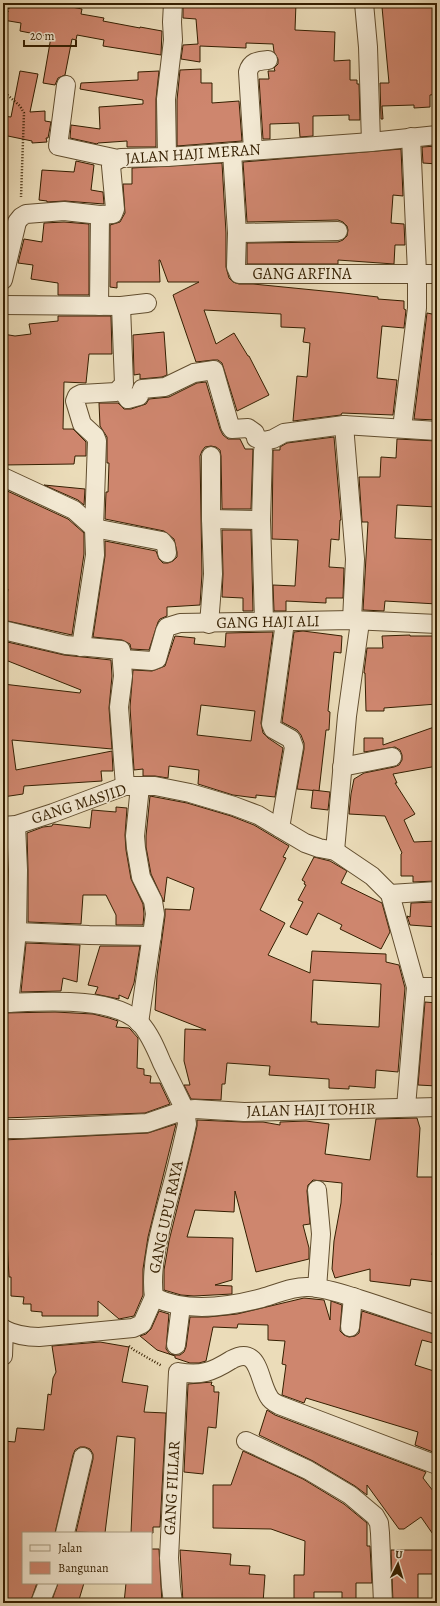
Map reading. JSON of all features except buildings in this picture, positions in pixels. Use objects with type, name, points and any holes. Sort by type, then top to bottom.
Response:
[{"type":"street","points":[[167,156],[166,99],[174,40],[172,22],[173,3]]},
{"type":"street","points":[[364,3],[368,47],[371,142]]},
{"type":"street","points":[[254,150],[248,72],[249,66],[254,62],[268,60]]},
{"type":"street","points":[[66,85],[58,146],[118,159]]},
{"type":"street","name":"JALAN HAJI MERAN","points":[[100,215],[113,214],[115,209],[111,166],[118,159],[371,142],[437,135]]},
{"type":"street","points":[[402,428],[417,308],[411,137]]},
{"type":"street","name":"GANG ARFINA","points":[[232,152],[237,233],[236,267],[238,274],[437,274]]},
{"type":"street","points":[[3,280],[18,222],[21,217],[26,214],[64,211],[100,215],[99,306]]},
{"type":"street","points":[[237,233],[338,231]]},
{"type":"street","points":[[3,305],[121,306],[147,304]]},
{"type":"street","points":[[81,647],[95,555],[94,528],[97,440],[95,436],[82,424],[75,401],[81,394],[116,392],[121,389],[124,384],[121,306]]},
{"type":"street","points":[[121,389],[128,399],[140,396],[142,389],[165,387],[194,373],[214,370],[232,429],[248,428],[254,433],[256,438],[264,441],[273,439],[284,433],[344,425],[437,431]]},
{"type":"street","points":[[335,851],[356,621],[355,559],[344,425]]},
{"type":"street","points":[[263,451],[261,520],[264,621]]},
{"type":"street","points":[[209,624],[213,574],[211,456]]},
{"type":"street","points":[[3,477],[74,510],[94,528],[162,541],[166,546],[168,553]]},
{"type":"street","points":[[211,519],[261,520]]},
{"type":"street","name":"GANG HAJI ALI","points":[[123,659],[152,661],[157,659],[165,631],[167,627],[173,624],[264,621],[356,621],[437,624]]},
{"type":"street","points":[[280,828],[294,747],[291,739],[273,729],[270,724],[285,622]]},
{"type":"street","points":[[3,630],[66,645],[121,650],[123,659],[119,707],[133,786],[136,848],[140,877],[153,901],[155,914],[140,1022]]},
{"type":"street","points":[[342,767],[392,757]]},
{"type":"street","name":"GANG MASJID","points":[[6,1003],[17,932],[18,870],[9,825],[133,786],[155,786],[190,793],[227,803],[258,815],[312,845],[335,851],[372,876],[390,894]]},
{"type":"street","points":[[406,1107],[416,987],[390,894],[437,891]]},
{"type":"street","points":[[17,932],[89,936],[152,936]]},
{"type":"street","points":[[416,987],[437,987]]},
{"type":"street","points":[[6,1003],[51,1001],[89,1004],[128,1014],[140,1022],[156,1050],[185,1110]]},
{"type":"street","name":"JALAN HAJI TOHIR","points":[[3,1129],[147,1123],[195,1108],[244,1112],[437,1107]]},
{"type":"street","name":"GANG UPU RAYA","points":[[185,1110],[187,1124],[165,1211],[154,1267],[152,1286],[154,1297],[168,1304],[181,1306],[217,1306],[256,1299],[303,1287],[317,1288],[353,1297],[437,1325]]},
{"type":"street","points":[[317,1190],[321,1234],[317,1288]]},
{"type":"street","points":[[3,1356],[3,1329],[12,1334],[26,1337],[139,1326],[144,1320],[154,1297]]},
{"type":"street","points":[[350,1327],[353,1297]]},
{"type":"street","points":[[176,1345],[181,1306]]},
{"type":"street","points":[[178,1372],[199,1374],[213,1371],[241,1355],[248,1356],[252,1358],[256,1364],[269,1397],[279,1405],[437,1465]]},
{"type":"street","name":"GANG FILLAR","points":[[174,1603],[171,1587],[169,1558],[178,1372]]},
{"type":"street","points":[[246,1441],[333,1484],[350,1495],[375,1516],[379,1523],[383,1603]]},
{"type":"street","points":[[66,1532],[83,1457]]},
{"type":"street","points":[[40,1603],[48,1584]]},
{"type":"path","points":[[3,26],[10,3]]},
{"type":"path","points":[[3,91],[20,106],[24,113],[21,217]]},
{"type":"path","points":[[111,1329],[134,1350],[159,1365],[178,1372]]}]
